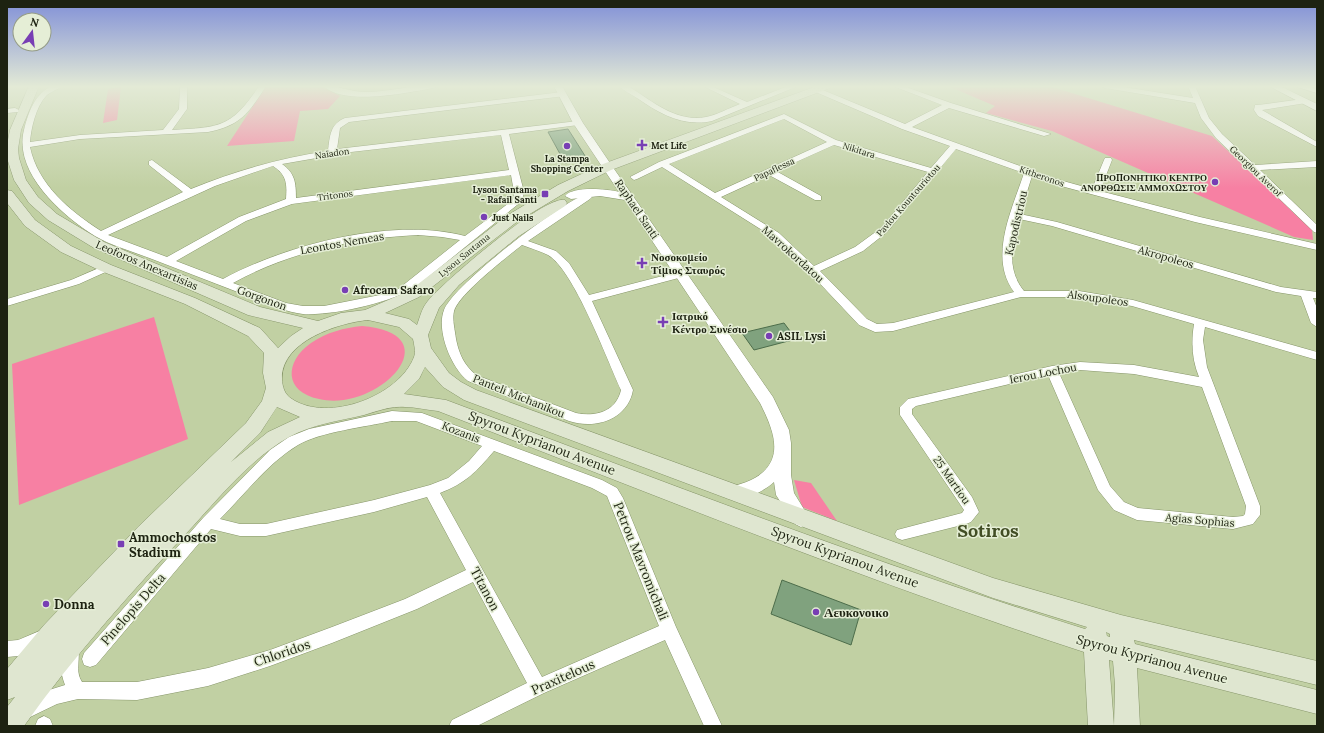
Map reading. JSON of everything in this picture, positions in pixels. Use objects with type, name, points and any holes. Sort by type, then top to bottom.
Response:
[{"type":"main road","name":"Leoforos Anexartisias","points":[[20,120],[14,136],[12,156],[16,174],[38,203],[66,226],[118,255],[254,311],[277,318],[318,326]]},
{"type":"main road","name":"Lysou Santama","points":[[368,315],[404,300],[420,291],[485,238],[528,208],[563,188],[611,172],[741,120]]},
{"type":"main road","name":"Lysou Santama","points":[[422,344],[432,306],[454,282],[514,232],[611,172]]},
{"type":"main road","name":"Leoforos Anexartisias","points":[[7,194],[30,223],[66,249],[106,268],[190,301],[254,332],[272,352],[273,383]]},
{"type":"main road","points":[[8,680],[145,533],[254,428],[271,402],[276,364],[285,350],[300,337],[318,326],[346,317],[368,315],[385,316],[400,320],[412,327],[422,344],[421,365],[412,378],[398,392],[379,403],[355,411],[330,415],[286,430],[248,458],[170,535],[81,652],[14,720]]},
{"type":"main road","name":"Spyrou Kyprianou Avenue","points":[[422,344],[441,377],[458,389],[470,395],[801,518],[992,588],[1121,626],[1317,673]]},
{"type":"main road","points":[[273,383],[281,400],[294,408],[310,413],[330,415]]},
{"type":"main road","name":"Spyrou Kyprianou Avenue","points":[[379,403],[420,400],[448,407],[882,572],[1096,645],[1317,702]]},
{"type":"main road","points":[[1094,618],[1101,726]]},
{"type":"main road","points":[[1121,626],[1124,653],[1127,726]]},
{"type":"street","points":[[31,120],[25,144],[72,137],[208,130],[233,123],[237,120]]},
{"type":"street","points":[[166,132],[175,120]]},
{"type":"street","points":[[332,152],[336,127],[342,122],[348,120]]},
{"type":"street","name":"Raphael Santi","points":[[576,120],[770,406],[781,430],[783,456],[782,475],[785,495],[801,518]]},
{"type":"street","points":[[688,120],[699,120]]},
{"type":"street","name":"Nikitara","points":[[634,177],[662,164],[773,120]]},
{"type":"street","name":"Nikitara","points":[[792,120],[834,142],[933,171]]},
{"type":"street","name":"Kitheronos","points":[[890,120],[1029,172],[1095,192],[1198,220],[1317,247]]},
{"type":"street","points":[[905,127],[918,120]]},
{"type":"street","points":[[1000,120],[1047,134]]},
{"type":"street","name":"Georgiou Averof","points":[[1207,120],[1219,136],[1255,168],[1315,226]]},
{"type":"street","points":[[1272,120],[1317,145]]},
{"type":"street","name":"Naïadon","points":[[100,235],[226,178],[275,164],[332,152],[505,133],[578,123]]},
{"type":"street","points":[[505,133],[515,172]]},
{"type":"street","name":"Papaflessa","points":[[715,196],[834,142]]},
{"type":"street","name":"Gorgonon","points":[[25,144],[32,166],[46,191],[84,225],[100,235],[289,308],[310,311],[324,310],[387,297],[401,292],[418,281],[467,239],[511,206],[518,198],[515,172]]},
{"type":"street","name":"Pavlou Kountouriotou","points":[[813,270],[839,259],[873,240],[884,230],[955,145]]},
{"type":"street","points":[[1095,192],[1108,160]]},
{"type":"street","points":[[152,163],[190,193]]},
{"type":"street","points":[[275,164],[285,170],[291,177],[291,201]]},
{"type":"street","name":"Mavrokordatou","points":[[662,164],[769,230],[813,270],[858,317],[875,328]]},
{"type":"street","points":[[1255,168],[1317,164]]},
{"type":"street","points":[[769,171],[818,198]]},
{"type":"street","name":"Tritonos","points":[[168,261],[240,219],[291,201],[515,172]]},
{"type":"street","name":"Kapodistriou","points":[[1022,294],[1011,280],[1007,268],[1008,248],[1029,172]]},
{"type":"street","points":[[571,196],[598,192],[615,194],[629,198]]},
{"type":"street","name":"Panteli Michanikou","points":[[586,299],[627,390],[627,395],[622,405],[605,417],[591,420],[574,418],[478,381],[466,375],[458,365],[453,352],[448,323],[450,307],[464,290],[520,241],[548,221],[587,197]]},
{"type":"street","name":"Akropoleos","points":[[1016,216],[1054,224],[1280,290],[1311,294]]},
{"type":"street","name":"Leontos Nemeas","points":[[224,283],[263,262],[326,243],[381,235],[424,232],[446,233],[467,239]]},
{"type":"street","points":[[520,241],[546,250],[561,260],[586,299],[682,274]]},
{"type":"street","points":[[7,303],[75,282],[106,268]]},
{"type":"street","name":"Alsoupoleos","points":[[875,328],[893,327],[1022,294],[1079,294],[1133,303],[1317,356]]},
{"type":"street","points":[[1311,294],[1317,323]]},
{"type":"street","name":"Agias Sophias","points":[[1052,370],[1106,490],[1119,506],[1129,512],[1145,515],[1233,523],[1245,522],[1250,520],[1253,516],[1253,506],[1206,383],[1197,347],[1197,333],[1200,322]]},
{"type":"street","name":"Ierou Lochou","points":[[907,405],[916,400],[1052,370],[1084,366],[1113,367],[1206,383]]},
{"type":"street","name":"25 Martiou","points":[[902,534],[966,518],[972,512],[967,501],[908,418],[905,412],[907,405]]},
{"type":"street","name":"Kozanis","points":[[409,415],[424,418],[492,444],[474,465],[460,477],[431,490],[366,508],[266,530],[240,530],[208,522],[275,454],[294,441],[314,433],[392,416],[409,415]]},
{"type":"street","name":"Petrou Mavromichali","points":[[492,444],[612,492],[616,498],[669,630],[713,726]]},
{"type":"street","points":[[733,493],[754,488],[765,481],[774,472],[783,456]]},
{"type":"street","name":"Titanon","points":[[431,490],[538,688]]},
{"type":"street","name":"Pinelopis Delta","points":[[81,652],[208,522]]},
{"type":"street","name":"Chloridos","points":[[14,720],[43,701],[78,690],[118,692],[138,691],[208,677],[270,658],[339,633],[411,604],[476,573]]},
{"type":"street","name":"Praxitelous","points":[[458,726],[538,688],[669,630]]},
{"type":"street","points":[[7,650],[32,643],[52,633]]},
{"type":"street","points":[[78,690],[69,678],[68,670],[81,652]]},
{"type":"shaded area","points":[[103,120],[116,120],[103,123]]},
{"type":"shaded area","points":[[244,120],[298,120],[294,141],[227,146]]},
{"type":"shaded area","name":"ΠΡΟΠΟΝΗΤΙΚΟ ΚΕΝΤΡΟ ΑΝΟΡΘΩΣΙΣ ΑΜΜΟΧΩΣΤΟΥ","points":[[1012,120],[1161,120],[1212,136],[1312,229],[1313,240],[1294,237],[1052,131]]},
{"type":"shaded area","points":[[154,317],[188,439],[19,505],[12,364]]},
{"type":"shaded area","points":[[362,326],[389,332],[402,343],[404,356],[397,371],[383,384],[364,395],[342,400],[319,399],[299,390],[294,383],[292,367],[302,351],[317,339],[329,333],[342,329]]},
{"type":"shaded area","points":[[794,480],[811,483],[837,521],[802,507]]},
{"type":"building","name":"La Stampa Shopping Center","points":[[568,129],[587,159],[565,163],[548,132]]},
{"type":"building","name":"ASIL Lysi","points":[[784,323],[796,339],[754,350],[742,333]]},
{"type":"building","name":"Αευκονοικο","points":[[782,580],[861,610],[851,645],[771,614]]},
{"type":"place","name":"Met Life","points":[[642,145]]},
{"type":"place","name":"La Stampa Shopping Center","points":[[567,146]]},
{"type":"place","name":"ΠΡΟΠΟΝΗΤΙΚΟ ΚΕΝΤΡΟ ΑΝΟΡΘΩΣΙΣ ΑΜΜΟΧΩΣΤΟΥ","points":[[1215,182]]},
{"type":"place","name":"Lysou Santama - Rafail Santi","points":[[545,194]]},
{"type":"place","name":"Just Nails","points":[[484,217]]},
{"type":"place","name":"Νοσοκομείο Τίμιος Σταυρός","points":[[642,263]]},
{"type":"place","name":"Afrocam Safaro","points":[[345,290]]},
{"type":"place","name":"Ιατρικό Κέντρο Συνέσιο","points":[[663,322]]},
{"type":"place","name":"ASIL Lysi","points":[[769,336]]},
{"type":"place","name":"Ammochostos Stadium","points":[[121,544]]},
{"type":"place","name":"Donna","points":[[46,604]]},
{"type":"place","name":"Αευκονοικο","points":[[816,612]]},
{"type":"district","name":"Sotiros","points":[[988,530]]}]
